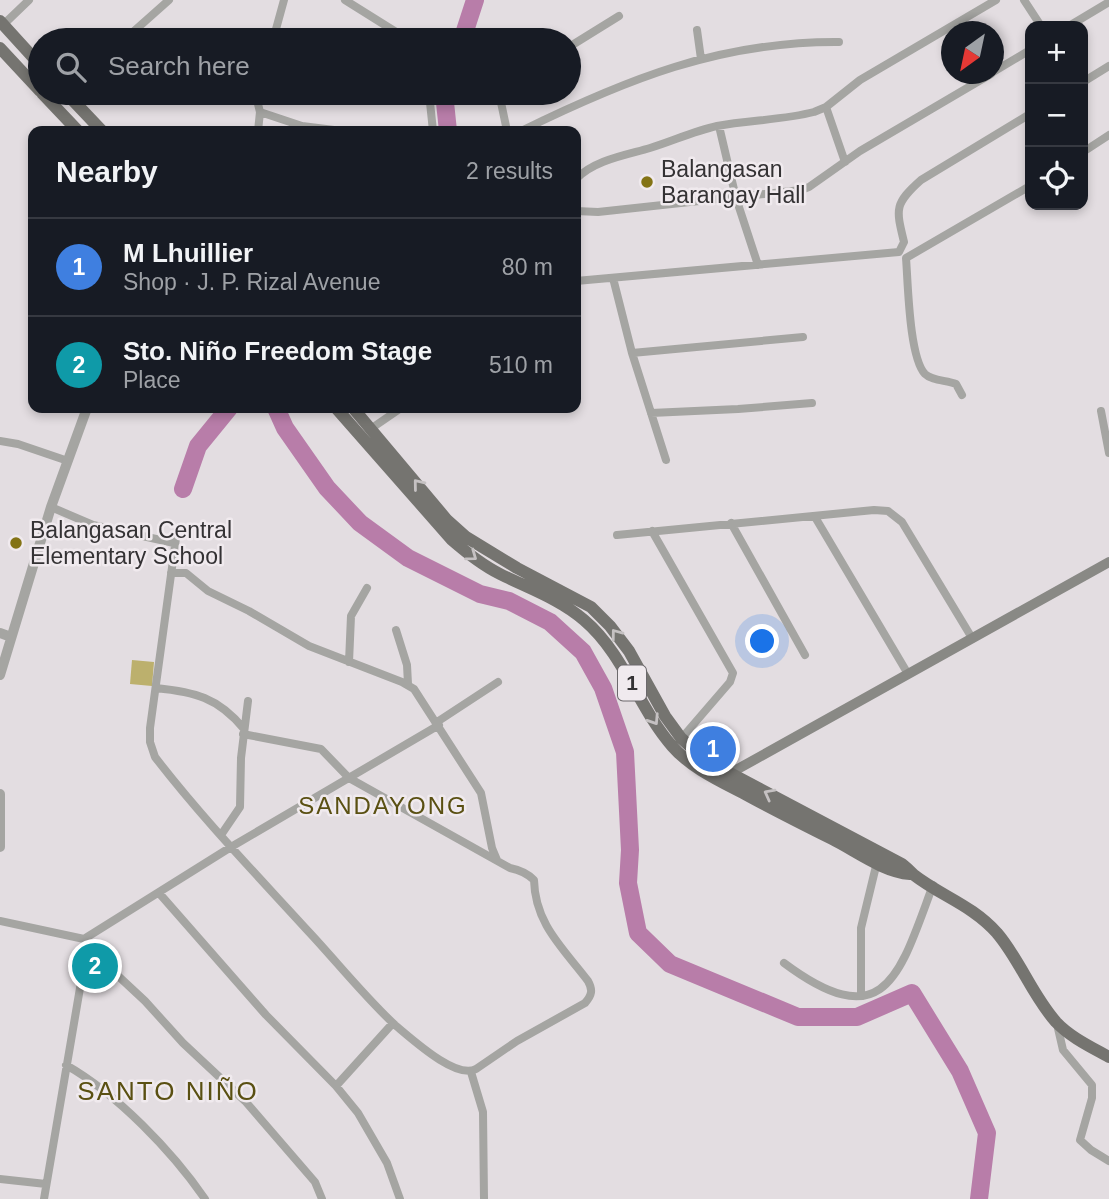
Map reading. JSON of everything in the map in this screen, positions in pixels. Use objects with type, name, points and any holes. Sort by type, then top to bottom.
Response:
[{"type":"main road","points":[[1,23],[28,52]]},
{"type":"main road","points":[[0,48],[28,78]]},
{"type":"main road","points":[[53,105],[73,126]]},
{"type":"main road","points":[[77,105],[97,126]]},
{"type":"main road","name":"1","points":[[342,413],[367,432]]},
{"type":"main road","name":"1","points":[[357,413],[367,432],[434,513],[484,549],[591,607],[610,626],[629,651],[677,742],[703,771],[877,862],[903,873],[914,874]]},
{"type":"main road","points":[[718,780],[1109,562]]},
{"type":"main road","name":"1","points":[[677,742],[902,864],[985,920],[1010,951],[1029,985],[1057,1024],[1109,1058]]},
{"type":"street","points":[[1,23],[29,0]]},
{"type":"street","points":[[138,28],[169,0]]},
{"type":"street","points":[[276,28],[284,0]]},
{"type":"street","points":[[345,0],[390,28]]},
{"type":"street","points":[[581,176],[620,156],[719,126],[802,115],[826,107],[860,80],[996,0]]},
{"type":"street","points":[[1024,0],[1038,21]]},
{"type":"street","points":[[1077,21],[1109,2]]},
{"type":"street","points":[[581,40],[619,16]]},
{"type":"street","points":[[697,30],[701,59]]},
{"type":"street","points":[[581,103],[655,72],[701,59],[788,43],[839,41]]},
{"type":"street","points":[[1004,66],[1025,53]]},
{"type":"street","points":[[1088,79],[1109,66]]},
{"type":"street","points":[[581,212],[594,213],[801,190],[860,150],[973,84]]},
{"type":"street","points":[[258,105],[259,126]]},
{"type":"street","points":[[430,105],[432,126]]},
{"type":"street","points":[[502,105],[506,126]]},
{"type":"street","points":[[532,126],[577,105]]},
{"type":"street","points":[[826,107],[845,162]]},
{"type":"street","points":[[260,112],[302,126]]},
{"type":"street","points":[[962,395],[956,384],[928,376],[921,368],[909,307],[898,205],[908,191],[921,180],[1025,117]]},
{"type":"street","points":[[719,126],[736,198],[758,265]]},
{"type":"street","points":[[1088,149],[1109,135]]},
{"type":"street","points":[[581,281],[902,255],[1025,189]]},
{"type":"street","points":[[613,278],[632,353],[666,460]]},
{"type":"street","points":[[632,353],[803,337]]},
{"type":"street","points":[[651,413],[738,410],[812,403]]},
{"type":"street","points":[[1101,411],[1109,453]]},
{"type":"street","points":[[0,674],[51,507],[85,413]]},
{"type":"street","points":[[367,432],[394,413]]},
{"type":"street","points":[[0,441],[18,444],[68,461]]},
{"type":"street","points":[[51,507],[93,525],[174,543]]},
{"type":"street","points":[[617,535],[874,510],[888,511],[902,522],[972,638]]},
{"type":"street","points":[[815,517],[908,674]]},
{"type":"street","points":[[730,523],[805,655]]},
{"type":"street","points":[[177,531],[150,728],[150,741],[155,757],[231,847],[393,1023],[449,1065],[471,1072]]},
{"type":"street","points":[[652,531],[733,674],[730,682],[677,742]]},
{"type":"street","points":[[171,573],[186,573],[208,591],[250,611],[309,646],[408,684],[418,694],[481,793],[497,860]]},
{"type":"street","points":[[349,662],[351,616],[367,587]]},
{"type":"street","points":[[396,630],[407,665],[408,684]]},
{"type":"street","points":[[0,633],[11,637]]},
{"type":"street","points":[[44,1199],[85,943],[231,847],[438,724],[498,682]]},
{"type":"street","points":[[156,688],[197,693],[229,712],[243,731],[321,749],[349,778],[510,868],[523,871],[534,880],[535,897],[543,921],[588,981],[592,993],[585,1003],[517,1041],[471,1072]]},
{"type":"street","points":[[221,835],[240,807],[243,731],[248,701]]},
{"type":"street","points":[[0,794],[0,846]]},
{"type":"street","points":[[861,996],[861,928],[877,862]]},
{"type":"street","points":[[784,963],[826,990],[861,996],[874,994],[892,979],[909,948],[933,886]]},
{"type":"street","points":[[159,893],[266,1015],[336,1086],[358,1113],[387,1163],[400,1199]]},
{"type":"street","points":[[0,921],[85,943],[145,1001],[183,1044],[244,1101],[315,1182],[322,1199]]},
{"type":"street","points":[[336,1086],[393,1023]]},
{"type":"street","points":[[1057,1024],[1063,1050],[1092,1085],[1092,1098],[1080,1140],[1109,1161]]},
{"type":"street","points":[[66,1065],[100,1087],[121,1105],[172,1157],[205,1199]]},
{"type":"street","points":[[471,1072],[483,1112],[484,1199]]},
{"type":"street","points":[[0,1179],[46,1184]]},
{"type":"shaded area","points":[[132,660],[154,662],[152,686],[130,684]]},
{"type":"waterway","points":[[466,28],[475,0]]},
{"type":"waterway","points":[[445,105],[447,126]]},
{"type":"waterway","points":[[183,489],[198,446],[225,413]]},
{"type":"waterway","points":[[278,413],[285,428],[327,488],[360,523],[408,558],[480,594],[509,601],[550,622],[583,652],[603,688],[625,752],[630,850],[628,883],[638,933],[670,964],[798,1017],[857,1017],[912,993],[960,1071],[987,1133],[979,1199]]},
{"type":"place","name":"Balangasan Barangay Hall","points":[[647,182]]},
{"type":"place","name":"Balangasan Central Elementary School","points":[[16,543]]},
{"type":"place","name":"M Lhuillier","points":[[713,749]]},
{"type":"place","name":"Sto. Niño Freedom Stage","points":[[95,966]]},
{"type":"district","name":"SANDAYONG","points":[[383,806]]},
{"type":"district","name":"SANTO NIÑO","points":[[168,1091]]}]
